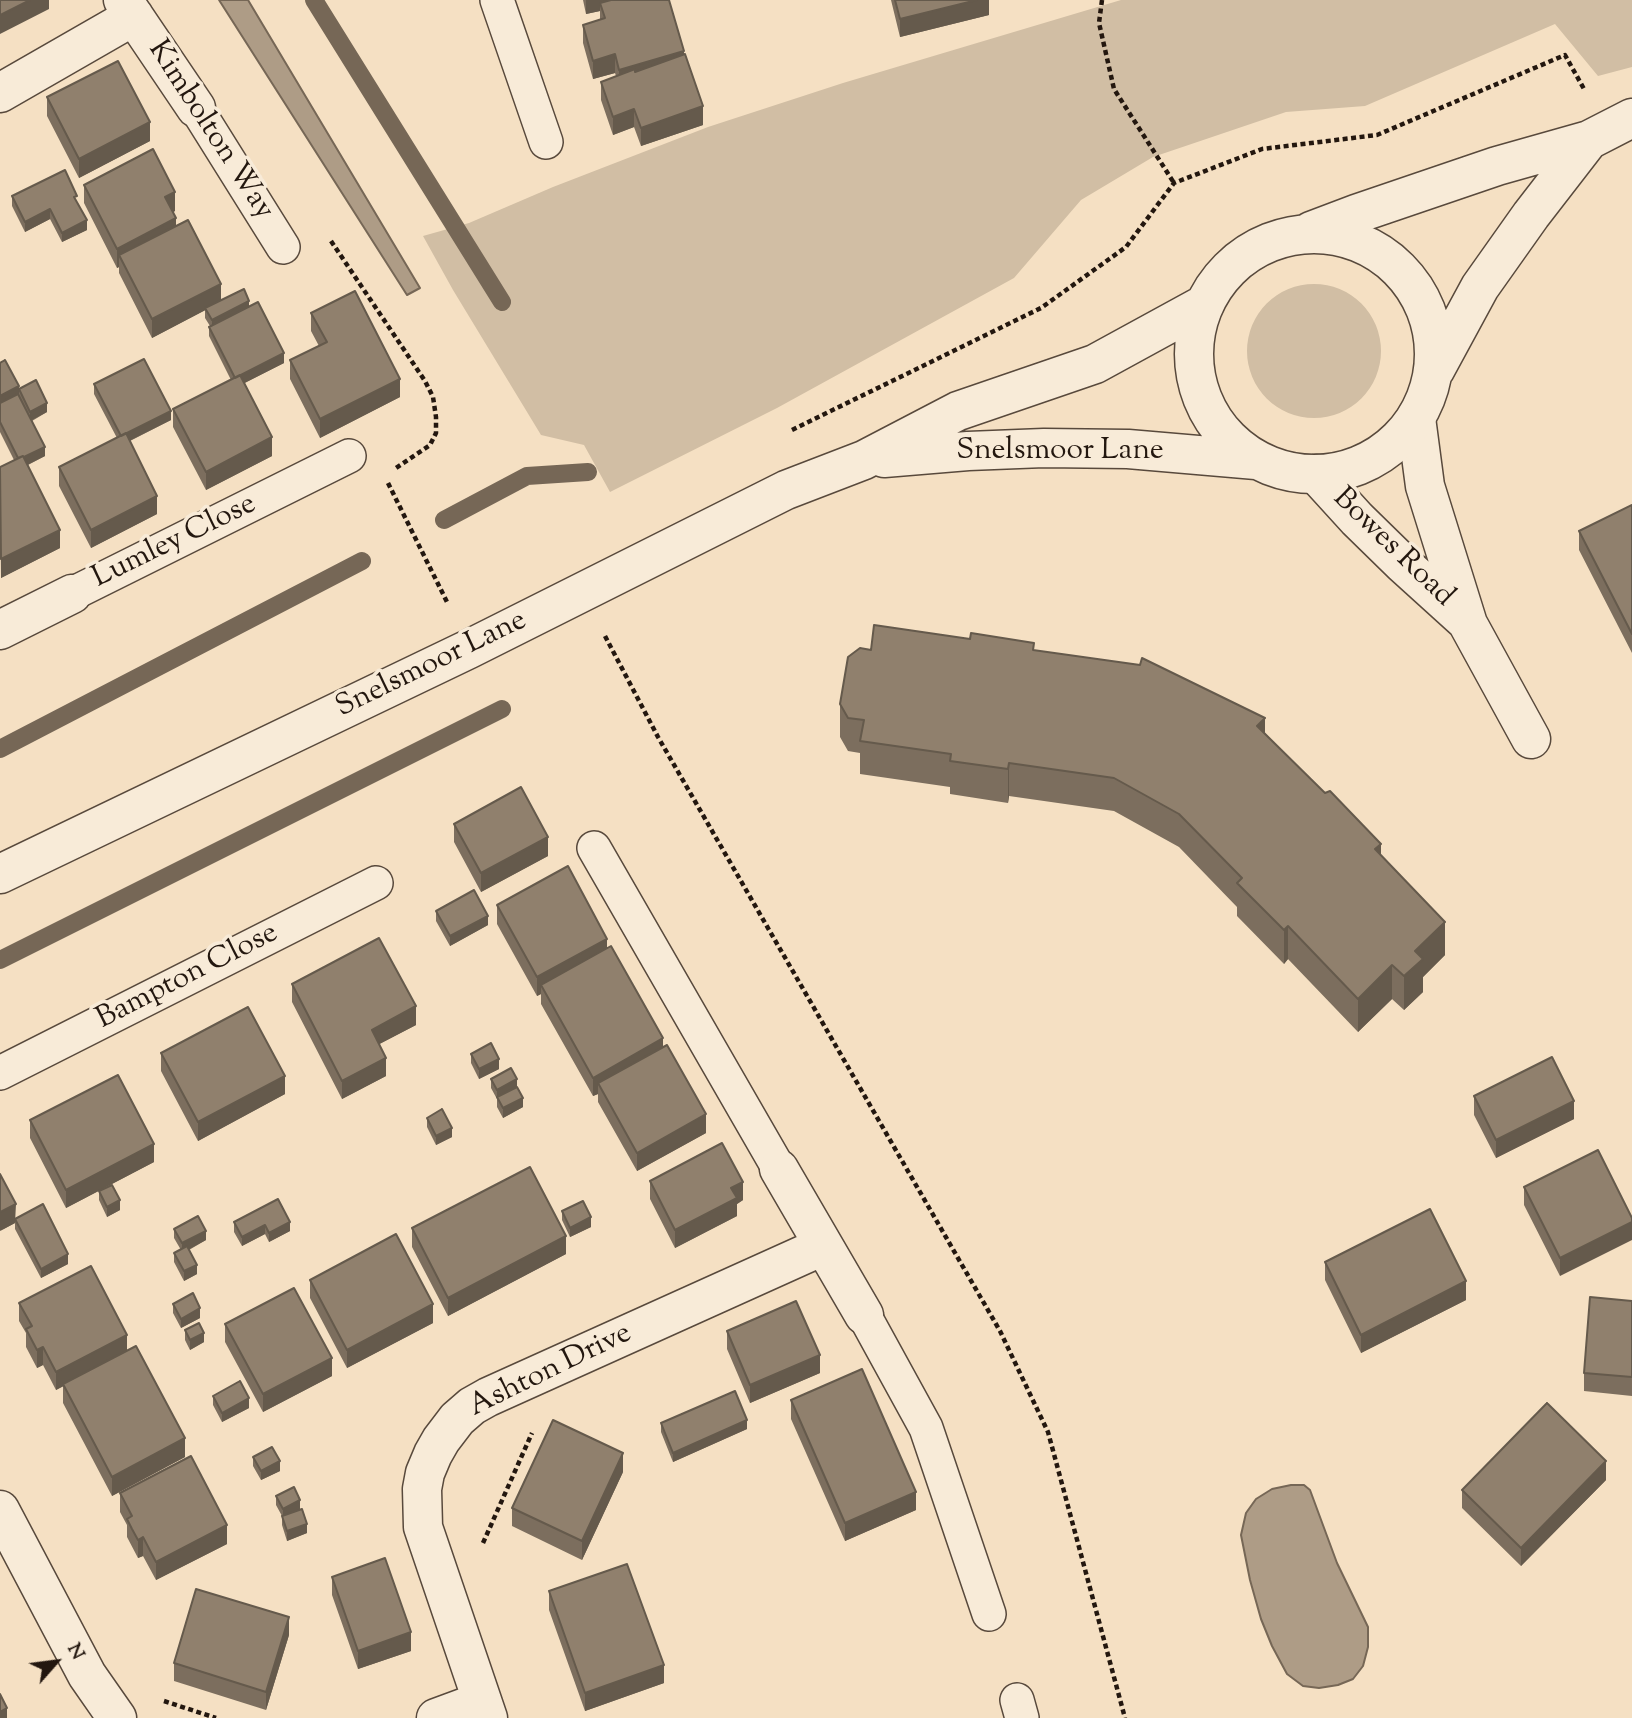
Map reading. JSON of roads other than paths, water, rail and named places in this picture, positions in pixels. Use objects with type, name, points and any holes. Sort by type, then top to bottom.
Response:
[{"type":"street","name":"Kimbolton Way","points":[[0,93],[129,8],[196,108]]},
{"type":"street","points":[[1609,129],[1531,215],[1480,287],[1432,376],[1426,398],[1416,418],[1396,441],[1373,458],[1345,470],[1316,474],[1285,471],[1256,460],[1228,438],[1207,408],[1196,375],[1194,340],[1203,305],[1221,277],[1245,255],[1275,239],[1307,233],[1609,129]]},
{"type":"street","points":[[1307,233],[1350,239],[1389,259],[1417,292],[1421,302],[1432,332],[1432,376]]},
{"type":"street","name":"Snelsmoor Lane","points":[[0,874],[469,649],[786,490],[864,460],[958,411],[1096,365],[1203,305]]},
{"type":"street","name":"Bowes Road","points":[[1416,418],[1425,486],[1468,624],[1531,739]]},
{"type":"street","name":"Snelsmoor Lane","points":[[864,460],[1044,448],[1128,449],[1256,460]]},
{"type":"street","name":"Bowes Road","points":[[1316,474],[1365,527],[1468,624]]},
{"type":"street","name":"Lumley Close","points":[[0,630],[72,594]]},
{"type":"street","points":[[779,1169],[864,1315]]},
{"type":"street","name":"Ashton Drive","points":[[485,1709],[423,1527],[422,1489],[425,1473],[447,1431],[472,1406],[488,1397],[823,1246]]},
{"type":"street","points":[[0,1510],[87,1675],[117,1718]]},
{"type":"street","points":[[436,1718],[485,1709]]},
{"type":"lane","points":[[497,0],[546,142]]},
{"type":"lane","name":"Kimbolton Way","points":[[196,108],[283,247]]},
{"type":"lane","name":"Lumley Close","points":[[72,594],[349,456]]},
{"type":"lane","points":[[594,848],[779,1169]]},
{"type":"lane","name":"Bampton Close","points":[[0,1073],[376,883]]},
{"type":"lane","points":[[864,1315],[926,1428],[989,1614]]},
{"type":"waterway","points":[[314,0],[502,302]]},
{"type":"waterway","points":[[444,520],[527,476],[588,472]]},
{"type":"waterway","points":[[0,749],[362,561]]},
{"type":"waterway","points":[[0,960],[502,709]]}]
